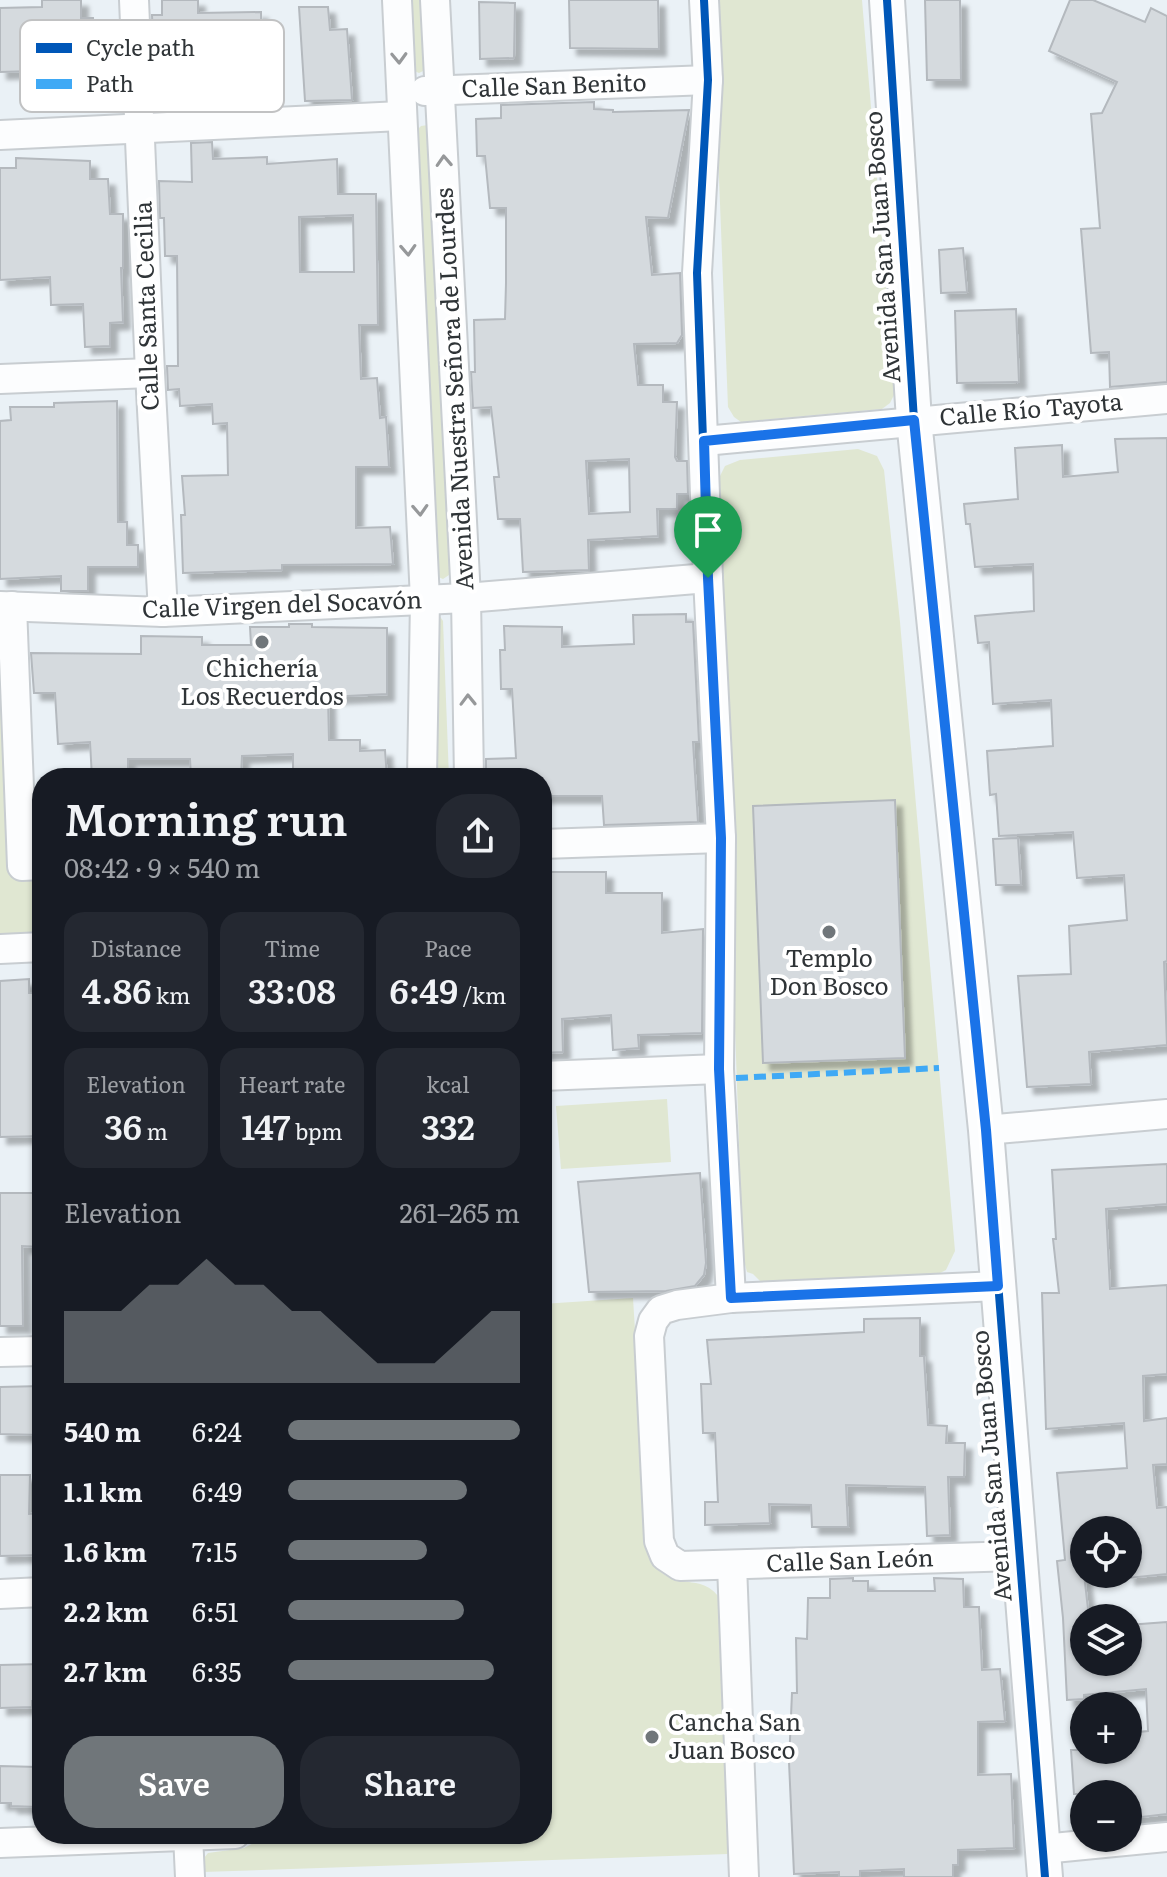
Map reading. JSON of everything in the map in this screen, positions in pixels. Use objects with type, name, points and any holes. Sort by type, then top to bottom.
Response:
[{"type":"street","name":"Calle Santa Cecilia","points":[[134,0],[135,20]]},
{"type":"street","name":"Avenida Nuestra Señora de Lourdes","points":[[397,0],[425,600],[422,768]]},
{"type":"street","name":"Avenida Nuestra Señora de Lourdes","points":[[435,0],[466,598],[469,768]]},
{"type":"street","points":[[704,0],[708,80],[697,273],[721,838],[719,1069],[731,1298],[998,1286]]},
{"type":"street","name":"Avenida San Juan Bosco","points":[[887,0],[914,420],[986,1130],[1044,1863]]},
{"type":"street","name":"Calle San Benito","points":[[0,135],[140,129],[401,104],[441,90],[708,80]]},
{"type":"street","name":"Calle Santa Cecilia","points":[[139,112],[163,612]]},
{"type":"street","points":[[0,379],[150,373]]},
{"type":"street","name":"Calle Río Tayota","points":[[704,441],[1167,399]]},
{"type":"street","name":"Calle Virgen del Socavón","points":[[6,606],[163,612],[466,598],[708,578]]},
{"type":"street","points":[[6,606],[22,866],[32,866]]},
{"type":"street","points":[[552,844],[721,838]]},
{"type":"street","points":[[0,949],[32,947]]},
{"type":"street","points":[[552,1076],[719,1069]]},
{"type":"street","points":[[986,1130],[1167,1114]]},
{"type":"street","name":"Calle San León","points":[[731,1298],[661,1310],[653,1321],[649,1336],[659,1541],[665,1556],[680,1566],[1020,1556]]},
{"type":"street","points":[[0,1352],[32,1351]]},
{"type":"street","points":[[732,1565],[744,1877]]},
{"type":"street","points":[[0,1594],[32,1592]]},
{"type":"street","points":[[1044,1863],[1167,1837]]},
{"type":"street","points":[[0,1843],[32,1842]]},
{"type":"street","points":[[188,1844],[190,1877]]},
{"type":"green space","points":[[406,0],[425,0],[425,70],[419,73],[412,70]]},
{"type":"green space","points":[[712,0],[862,0],[895,393],[890,403],[882,409],[741,422],[728,407]]},
{"type":"green space","points":[[428,125],[452,573],[443,579],[436,576],[416,131]]},
{"type":"green space","points":[[858,449],[877,456],[884,470],[955,1251],[946,1270],[928,1279],[761,1282],[747,1272],[743,1257],[716,484],[725,466],[740,460]]},
{"type":"green space","points":[[437,612],[443,621],[449,768],[429,768]]},
{"type":"green space","points":[[0,643],[8,869],[10,873],[32,876],[32,936],[0,937]]},
{"type":"green space","points":[[667,1099],[671,1162],[561,1169],[556,1106]]},
{"type":"green space","points":[[633,1298],[649,1558],[667,1576],[702,1585],[718,1596],[728,1854],[203,1872],[204,1858],[208,1853],[252,1844],[552,1844],[552,1303]]},
{"type":"building","points":[[42,0],[81,0],[81,18],[93,20],[20,20],[20,71],[0,72],[0,8],[42,7]]},
{"type":"building","points":[[162,0],[198,0],[198,13],[261,12],[261,20],[152,20],[152,15],[162,15]]},
{"type":"building","points":[[569,0],[658,0],[659,49],[570,48]]},
{"type":"building","points":[[925,0],[960,0],[961,80],[927,80]]},
{"type":"building","points":[[1070,0],[1093,0],[1145,22],[1151,8],[1167,16],[1167,382],[1110,387],[1109,352],[1091,353],[1081,229],[1100,228],[1091,114],[1102,113],[1117,82],[1049,51]]},
{"type":"building","points":[[479,2],[515,3],[514,58],[480,59]]},
{"type":"building","points":[[299,7],[328,7],[330,30],[347,29],[352,100],[305,101]]},
{"type":"building","points":[[594,102],[594,109],[613,112],[689,110],[668,218],[646,217],[652,275],[680,273],[682,335],[677,343],[634,344],[638,385],[663,385],[663,402],[677,402],[675,457],[677,461],[687,461],[688,494],[677,494],[677,509],[657,509],[658,536],[588,540],[589,570],[523,572],[520,519],[498,519],[494,477],[499,477],[491,407],[473,408],[471,372],[475,372],[474,320],[505,319],[506,208],[490,208],[485,156],[477,156],[476,119],[501,118],[501,105]],"holes":[[[629,459],[630,512],[589,514],[586,461]]]},
{"type":"building","points":[[212,142],[213,159],[267,157],[267,164],[337,159],[338,194],[376,194],[378,325],[359,325],[361,379],[377,378],[380,418],[386,417],[389,467],[356,467],[356,528],[390,527],[393,564],[282,565],[282,570],[183,573],[181,515],[185,515],[182,476],[228,475],[227,423],[213,424],[212,404],[180,406],[179,389],[168,390],[167,366],[178,366],[177,256],[165,256],[159,181],[192,182],[191,143]],"holes":[[[353,215],[354,272],[300,272],[299,217]]]},
{"type":"building","points":[[16,158],[90,161],[90,179],[108,179],[110,214],[123,214],[123,322],[110,323],[110,346],[85,347],[83,304],[51,305],[50,277],[0,280],[0,168],[16,168]]},
{"type":"building","points":[[963,248],[967,292],[941,293],[939,250]]},
{"type":"building","points":[[1016,309],[1019,382],[957,383],[955,311]]},
{"type":"building","points":[[117,401],[118,522],[127,522],[127,545],[138,545],[138,567],[88,567],[88,591],[61,591],[61,576],[0,579],[0,421],[11,420],[10,407],[54,407],[54,403]]},
{"type":"building","points":[[1167,438],[1167,961],[1164,962],[1167,1045],[1089,1052],[1091,1084],[1027,1087],[1018,976],[1071,974],[1069,926],[1127,920],[1124,875],[1077,878],[1073,832],[999,836],[996,794],[990,795],[987,751],[1053,746],[1051,700],[993,704],[989,642],[978,643],[975,616],[1034,611],[1033,564],[975,567],[970,524],[966,524],[964,504],[1018,499],[1015,448],[1062,445],[1063,477],[1118,472],[1115,439]]},
{"type":"building","points":[[686,614],[686,622],[693,622],[699,742],[693,742],[698,822],[604,825],[602,796],[552,796],[552,768],[486,768],[486,759],[516,758],[512,689],[501,689],[500,650],[505,650],[504,626],[562,627],[562,647],[634,644],[633,615]]},
{"type":"building","points":[[289,624],[312,624],[312,627],[387,628],[387,694],[328,697],[329,740],[360,740],[360,751],[385,750],[386,768],[293,768],[293,754],[242,756],[241,768],[190,768],[190,759],[128,759],[128,768],[91,768],[90,742],[58,744],[55,693],[34,693],[31,653],[141,654],[141,636],[202,637],[202,645],[251,645],[250,627],[289,627]]},
{"type":"building","name":"Templo Don Bosco","points":[[895,800],[905,1058],[763,1063],[753,806]]},
{"type":"building","points":[[1018,838],[1021,885],[996,885],[993,839]]},
{"type":"building","points":[[552,872],[606,872],[606,893],[662,893],[662,933],[703,929],[702,1033],[638,1035],[639,1048],[613,1050],[611,1015],[562,1019],[563,1052],[552,1053]]},
{"type":"building","points":[[29,979],[29,993],[32,993],[32,1136],[0,1137],[0,981]]},
{"type":"building","points":[[1167,1164],[1167,1204],[1106,1209],[1110,1289],[1167,1285],[1167,1374],[1143,1376],[1144,1421],[1167,1418],[1167,1464],[1153,1465],[1157,1508],[1167,1507],[1167,1574],[1142,1577],[1142,1516],[1070,1516],[1070,1588],[1086,1588],[1087,1604],[1070,1604],[1070,1676],[1142,1676],[1142,1624],[1167,1622],[1167,1814],[1142,1817],[1142,1780],[1073,1780],[1072,1764],[1142,1764],[1142,1732],[1148,1731],[1146,1689],[1070,1692],[1070,1700],[1067,1700],[1057,1561],[1065,1560],[1057,1473],[1127,1468],[1124,1423],[1046,1429],[1042,1293],[1059,1293],[1053,1239],[1056,1239],[1052,1170]]},
{"type":"building","points":[[700,1173],[706,1263],[704,1275],[695,1286],[666,1291],[589,1292],[578,1182]]},
{"type":"building","points":[[0,1193],[32,1193],[32,1246],[22,1246],[23,1326],[0,1326]]},
{"type":"building","points":[[920,1318],[920,1356],[924,1356],[928,1425],[947,1426],[946,1443],[965,1443],[964,1477],[948,1477],[950,1535],[927,1536],[925,1487],[846,1485],[848,1527],[812,1527],[811,1505],[769,1504],[770,1523],[705,1525],[705,1502],[718,1502],[715,1433],[703,1433],[701,1384],[711,1384],[707,1340],[864,1332],[864,1319]]},
{"type":"building","points":[[32,1386],[32,1435],[0,1434],[0,1387]]},
{"type":"building","points":[[0,1475],[30,1475],[32,1555],[0,1556]]},
{"type":"building","points":[[853,1578],[853,1581],[868,1581],[868,1591],[935,1591],[934,1578],[963,1579],[964,1607],[979,1607],[982,1670],[1000,1669],[1005,1721],[978,1722],[978,1775],[1011,1774],[1014,1848],[958,1850],[958,1865],[953,1865],[953,1877],[904,1877],[904,1869],[860,1871],[860,1877],[839,1877],[839,1872],[794,1874],[789,1762],[792,1693],[797,1693],[796,1638],[807,1639],[808,1598],[830,1598],[830,1579]]},
{"type":"building","points":[[32,1664],[32,1707],[0,1708],[0,1665]]},
{"type":"building","points":[[0,1766],[32,1767],[32,1807],[0,1803]]},
{"type":"marked path","points":[[736,1078],[939,1068]]},
{"type":"cycle path","points":[[704,0],[708,80],[697,273],[721,838],[719,1069],[731,1298]]},
{"type":"cycle path","points":[[887,0],[914,420],[986,1130],[1045,1877]]},
{"type":"place","name":"Chichería Los Recuerdos","points":[[262,642]]},
{"type":"place","name":"Templo Don Bosco","points":[[829,932]]},
{"type":"place","name":"Cancha San Juan Bosco","points":[[652,1737]]},
{"type":"route","points":[[914,420],[986,1130],[998,1286],[731,1298],[719,1069],[721,838],[708,578],[704,441],[914,420]]}]
